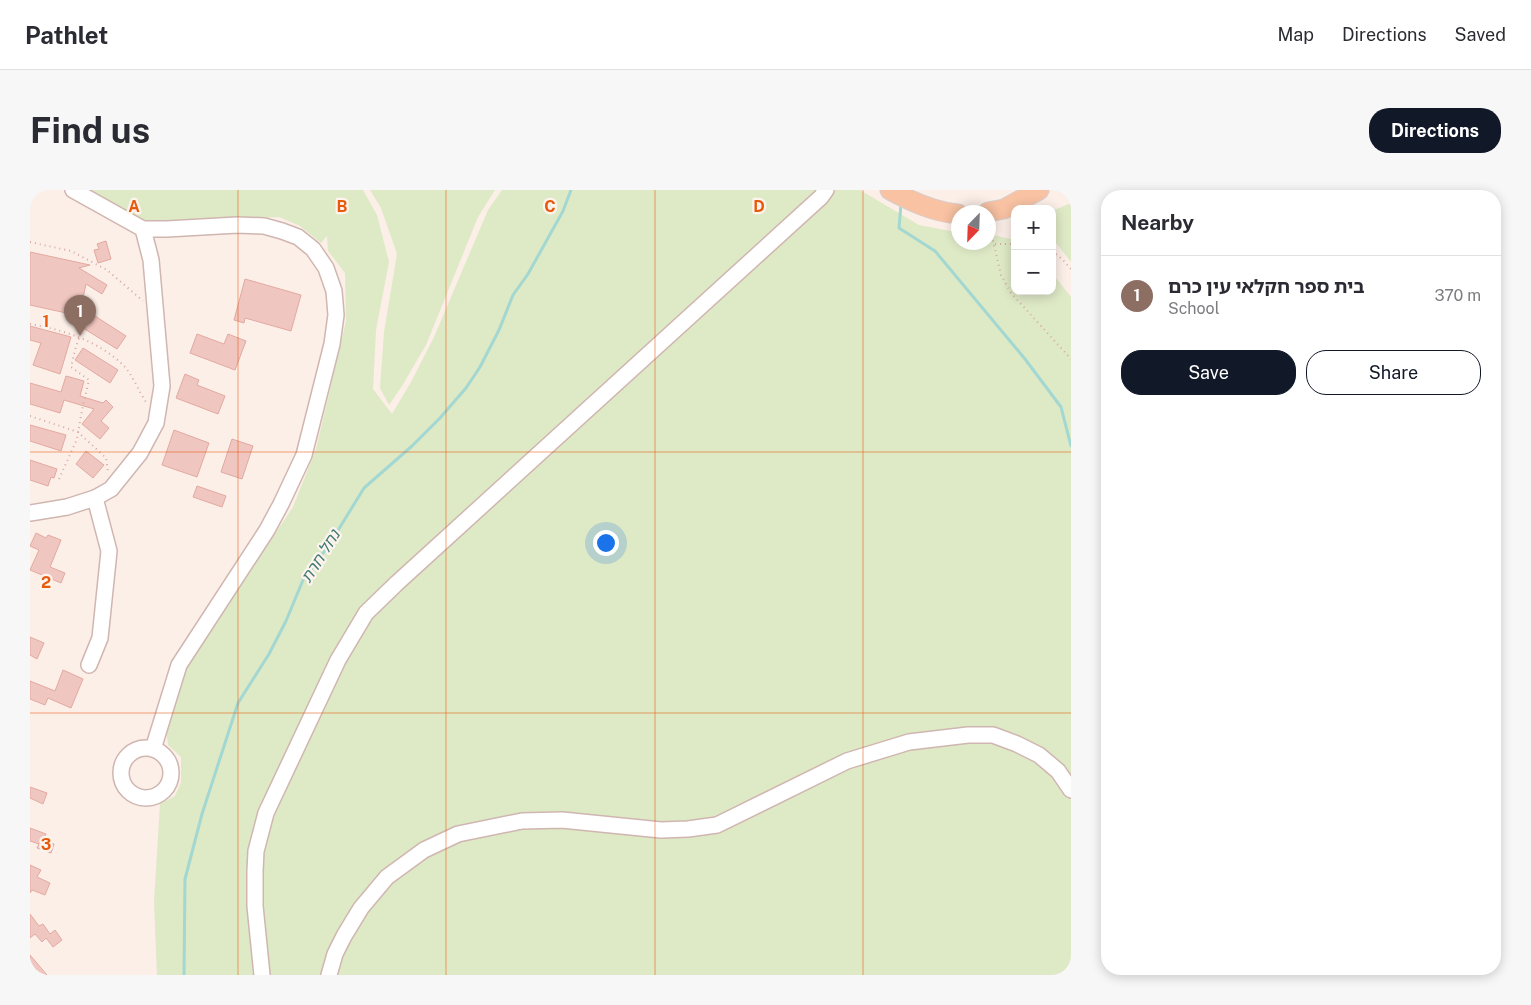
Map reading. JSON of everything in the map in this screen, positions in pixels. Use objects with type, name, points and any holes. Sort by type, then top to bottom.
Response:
[{"type":"main road","points":[[890,190],[909,201],[941,212],[951,213]]},
{"type":"main road","points":[[996,210],[1004,209],[1039,190]]},
{"type":"street","points":[[73,190],[143,229],[237,225],[264,226],[298,237],[313,249],[326,268],[334,291],[336,315],[332,344],[304,455],[267,530],[179,665],[154,749]]},
{"type":"street","points":[[262,975],[255,906],[255,871],[256,851],[266,813],[338,660],[366,614],[448,536],[821,197],[826,190]]},
{"type":"street","points":[[30,513],[95,498],[111,489],[140,454],[156,424],[162,386],[151,260],[143,229]]},
{"type":"street","points":[[89,665],[100,638],[109,551],[95,498]]},
{"type":"street","points":[[329,975],[335,954],[344,936],[361,908],[388,877],[424,850],[458,834],[522,822],[562,820],[661,830],[717,825],[847,761],[909,742],[968,735],[993,735],[1039,755],[1058,771],[1071,790]]},
{"type":"path","points":[[30,195],[32,190]]},
{"type":"path","points":[[30,242],[71,252],[107,270],[156,313]]},
{"type":"path","points":[[1011,244],[994,244],[1000,275],[1011,293],[1071,359]]},
{"type":"path","points":[[1056,254],[1071,270]]},
{"type":"path","points":[[30,324],[55,328],[94,344],[126,367],[141,396]]},
{"type":"path","points":[[59,479],[77,439],[90,380],[71,366],[79,338]]},
{"type":"path","points":[[30,416],[78,432],[106,458],[111,489]]},
{"type":"green space","points":[[84,190],[363,190],[377,215],[389,262],[376,330],[373,389],[392,414],[434,337],[488,210],[502,190],[860,190],[919,225],[951,231],[951,250],[996,250],[996,236],[1011,239],[1011,295],[1056,295],[1056,278],[1071,297],[1071,975],[157,975],[154,902],[160,804],[175,796],[181,782],[181,757],[168,745],[166,729],[192,657],[293,507],[316,449],[346,321],[345,273],[328,251],[327,236],[321,243],[300,226],[279,217],[139,223]]},
{"type":"green space","points":[[370,190],[495,190],[478,217],[426,345],[389,405],[380,388],[384,332],[397,254],[381,208]]},
{"type":"green space","points":[[1071,203],[1071,262],[1056,243],[1056,209]]},
{"type":"building","points":[[106,241],[111,259],[98,263],[94,250],[99,249],[97,244]]},
{"type":"building","points":[[30,252],[90,265],[79,268],[107,285],[102,294],[86,284],[81,307],[126,336],[117,349],[83,328],[89,318],[30,305]]},
{"type":"building","points":[[245,279],[301,295],[291,331],[245,318],[244,323],[234,320]]},
{"type":"building","points":[[30,326],[71,337],[60,374],[33,365],[41,343],[30,340]]},
{"type":"building","points":[[197,334],[224,344],[228,334],[246,341],[235,370],[190,353]]},
{"type":"building","points":[[83,348],[118,370],[110,383],[75,360]]},
{"type":"building","points":[[185,374],[199,380],[197,385],[225,396],[218,414],[176,398]]},
{"type":"building","points":[[66,376],[84,381],[80,396],[103,403],[106,400],[113,407],[101,421],[109,428],[100,439],[82,424],[94,409],[64,400],[60,413],[30,404],[30,383],[61,392]]},
{"type":"building","points":[[30,425],[66,435],[61,451],[30,441]]},
{"type":"building","points":[[174,430],[209,443],[197,477],[162,465]]},
{"type":"building","points":[[232,439],[253,446],[242,479],[221,472]]},
{"type":"building","points":[[86,451],[104,465],[93,478],[76,464]]},
{"type":"building","points":[[30,460],[57,469],[54,478],[51,477],[48,486],[30,480]]},
{"type":"building","points":[[197,486],[226,496],[222,507],[193,497]]},
{"type":"building","points":[[36,533],[46,538],[48,535],[61,540],[50,567],[65,573],[61,583],[30,570],[39,550],[30,546]]},
{"type":"building","points":[[30,637],[44,643],[37,659],[30,655]]},
{"type":"building","points":[[63,670],[83,679],[71,708],[48,698],[45,705],[30,699],[30,681],[55,691]]},
{"type":"building","points":[[30,787],[47,793],[43,804],[30,798]]},
{"type":"building","points":[[30,828],[46,834],[44,840],[54,844],[51,853],[37,848],[39,844],[30,841]]},
{"type":"building","points":[[30,865],[41,870],[37,877],[50,883],[45,895],[32,890],[30,893]]},
{"type":"building","points":[[30,914],[39,926],[43,924],[50,934],[55,930],[62,940],[53,947],[46,938],[42,942],[35,934],[30,938]]},
{"type":"building","points":[[30,955],[47,975],[30,975]]},
{"type":"waterway","name":"נחל חרת","points":[[184,975],[185,879],[202,814],[238,703],[269,654],[286,621],[303,580],[329,545],[364,488],[412,446],[440,418],[466,388],[480,367],[499,330],[513,295],[528,274],[563,211],[571,190]]},
{"type":"waterway","points":[[901,204],[899,228],[935,251],[1025,359],[1061,407],[1071,446]]},
{"type":"place","name":"בית ספר חקלאי עין כרם","points":[[80,336]]}]
